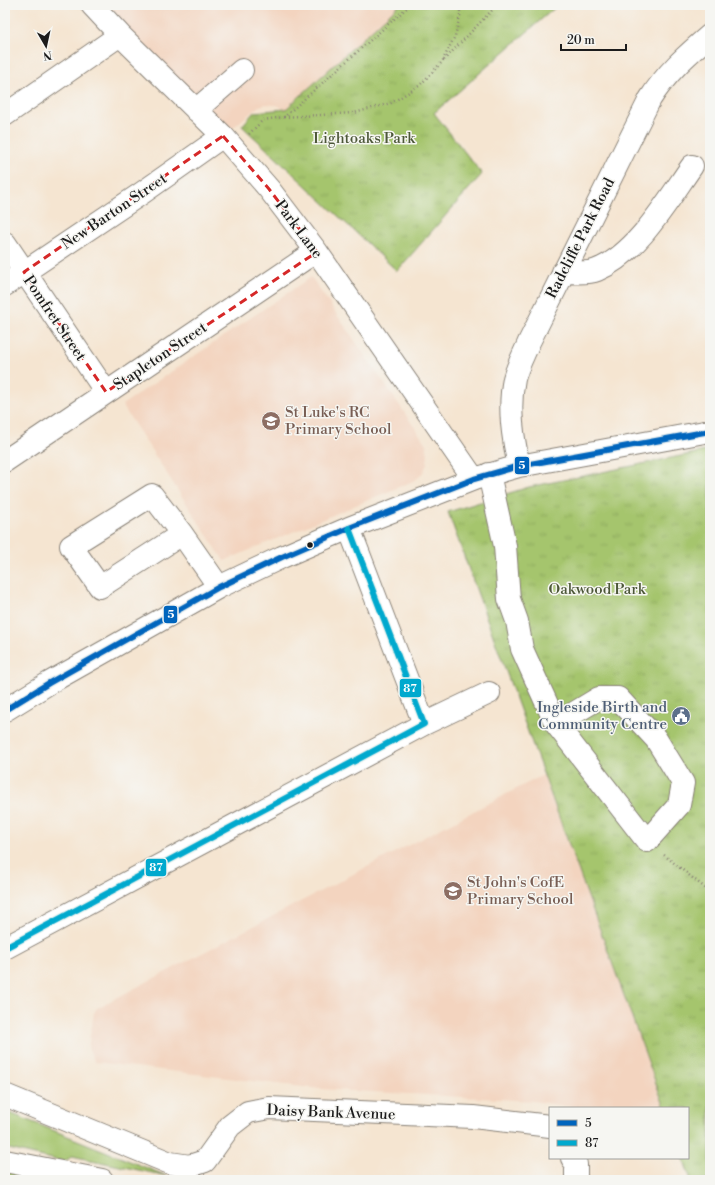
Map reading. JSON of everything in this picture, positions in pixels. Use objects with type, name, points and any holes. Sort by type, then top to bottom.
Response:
[{"type":"main road","name":"Park Lane","points":[[92,5],[120,35],[223,136],[269,189],[481,476]]},
{"type":"main road","points":[[5,115],[120,35]]},
{"type":"main road","name":"Radcliffe Park Road","points":[[519,466],[513,435],[512,398],[514,378],[529,342],[650,98],[676,65],[710,35]]},
{"type":"main road","points":[[196,110],[242,70]]},
{"type":"main road","name":"New Barton Street","points":[[5,285],[142,193],[223,136]]},
{"type":"main road","points":[[563,272],[578,273],[596,270],[617,258],[642,236],[692,166]]},
{"type":"main road","name":"Pomfret Street","points":[[5,243],[106,392]]},
{"type":"main road","name":"Stapleton Street","points":[[5,461],[317,252]]},
{"type":"main road","points":[[5,710],[49,682],[219,587],[282,557],[349,528],[481,476],[519,466],[710,431]]},
{"type":"main road","points":[[481,476],[505,546],[509,599],[517,621],[522,649],[556,724],[647,841],[679,805],[683,783],[656,739],[618,698],[599,698],[556,724]]},
{"type":"main road","points":[[182,534],[100,587],[72,546],[152,495],[182,534],[219,587]]},
{"type":"main road","points":[[349,528],[424,724]]},
{"type":"main road","points":[[5,948],[424,724],[489,692]]},
{"type":"main road","name":"Daisy Bank Avenue","points":[[5,1095],[170,1163],[190,1166],[205,1161],[230,1126],[248,1112],[269,1108],[473,1116],[549,1126]]},
{"type":"main road","points":[[573,1159],[576,1164],[576,1180]]},
{"type":"main road","points":[[5,1161],[102,1180]]},
{"type":"path","points":[[284,117],[410,5]]},
{"type":"path","points":[[442,62],[455,36],[460,16],[460,5]]},
{"type":"path","points":[[239,156],[249,133],[263,120],[284,117],[354,113],[391,103],[419,86],[497,5]]},
{"type":"path","points":[[647,841],[710,892]]},
{"type":"highlighted area","points":[[223,136],[269,189],[317,252],[106,392],[24,272]]},
{"type":"shaded area","points":[[95,5],[399,5],[285,110],[277,105],[266,104],[259,106],[224,135]]},
{"type":"shaded area","name":"St Luke's RC Primary School","points":[[311,277],[426,444],[428,454],[427,463],[424,471],[413,481],[224,561],[122,405]]},
{"type":"shaded area","name":"St John's CofE Primary School","points":[[543,775],[665,1107],[571,1107],[533,1101],[320,1089],[95,1062],[88,1048],[94,1013],[97,1008]]},
{"type":"green space","name":"Lightoaks Park","points":[[399,5],[558,5],[434,113],[482,174],[397,271],[242,126],[254,112],[286,109]]},
{"type":"green space","name":"Oakwood Park","points":[[710,450],[710,1180],[691,1180],[683,1159],[689,1159],[689,1107],[665,1107],[448,512],[529,487]]},
{"type":"green space","points":[[5,1111],[167,1176],[72,1156],[65,1162],[5,1148]]},
{"type":"green space","points":[[5,1170],[43,1180],[5,1180]]},
{"type":"transit line","name":"5","points":[[5,710],[49,683],[219,587],[282,557],[349,528],[474,479],[519,466],[710,431]]},
{"type":"transit line","name":"87","points":[[5,948],[424,724],[349,528]]},
{"type":"place","name":"St Luke's RC Primary School","points":[[271,421]]},
{"type":"place","name":"Ingleside Birth and Community Centre","points":[[681,716]]},
{"type":"place","name":"St John's CofE Primary School","points":[[453,891]]}]
